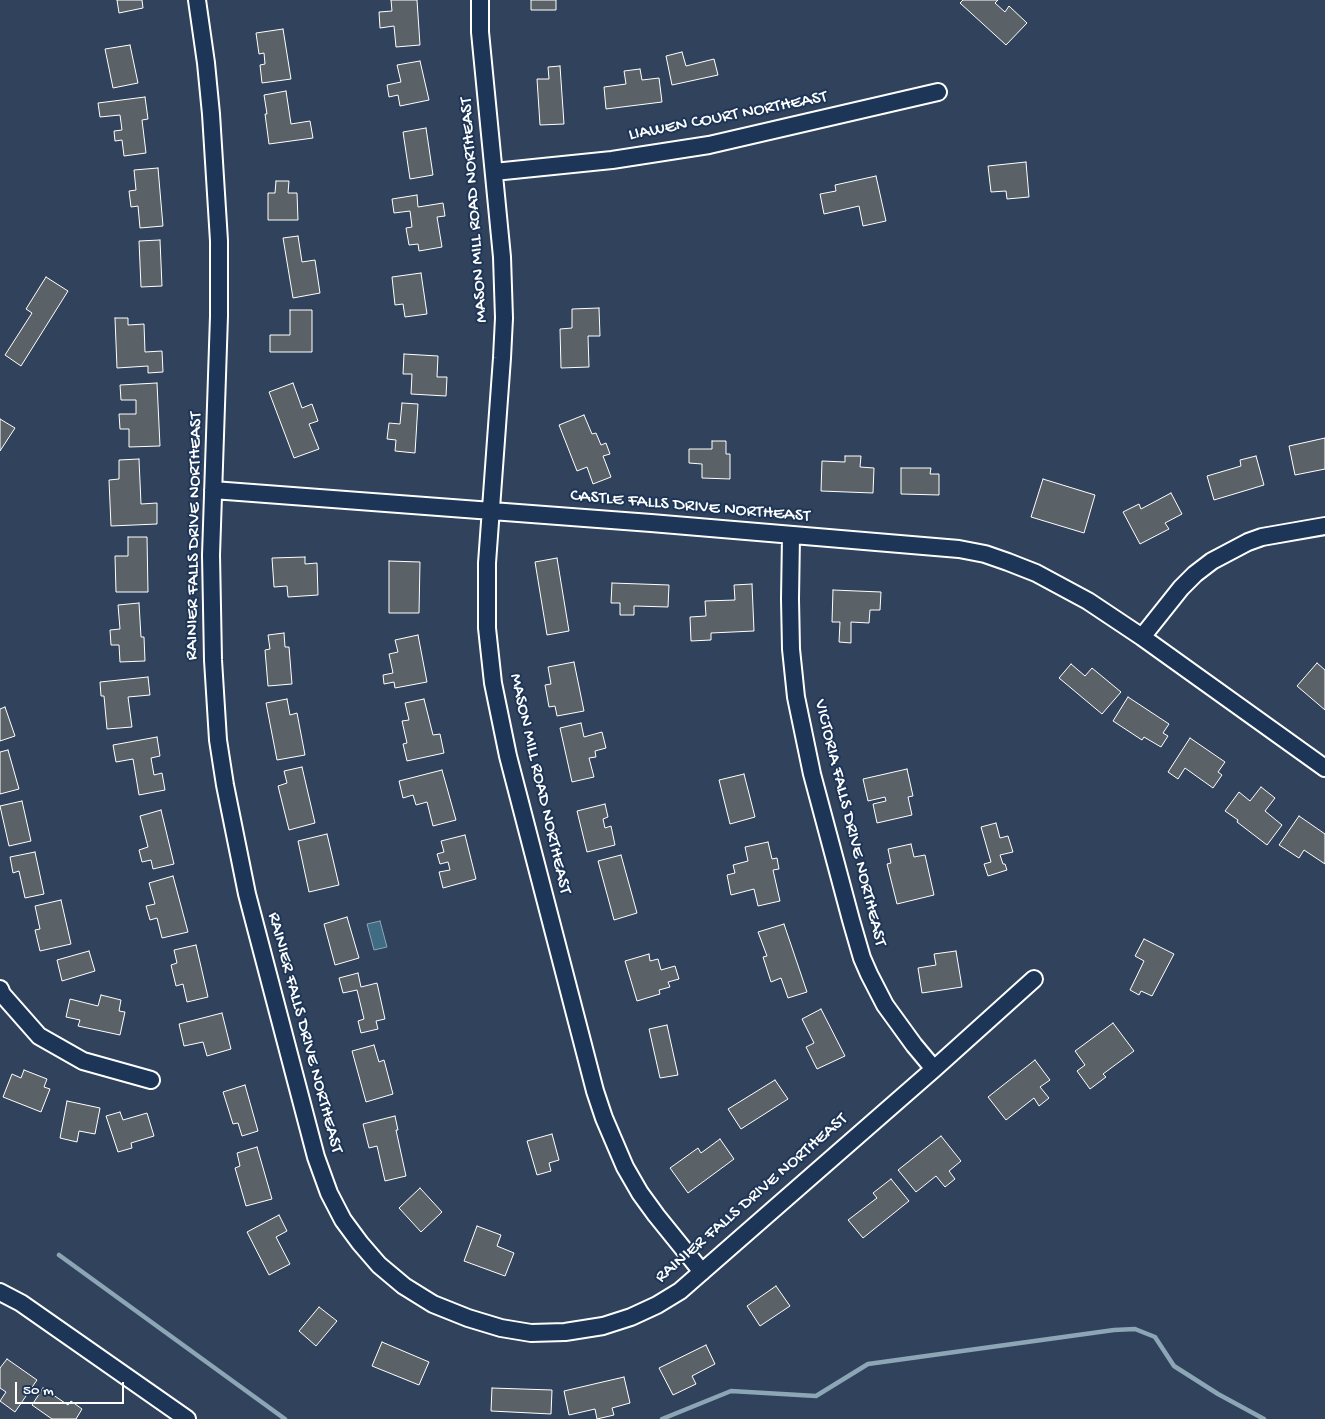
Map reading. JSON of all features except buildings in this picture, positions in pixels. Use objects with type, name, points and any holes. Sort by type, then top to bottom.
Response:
[{"type":"street","name":"RAINIER FALLS DRIVE NORTHEAST","points":[[197,0],[211,114],[219,241],[219,316],[211,555],[212,660],[218,740],[224,785],[247,894],[316,1157],[329,1193],[343,1220],[360,1243],[379,1265],[404,1286],[433,1304],[468,1318],[501,1328],[532,1332],[565,1332],[603,1326],[631,1317],[657,1305],[680,1291],[1034,979]]},
{"type":"street","name":"MASON MILL ROAD NORTHEAST","points":[[480,0],[480,32],[502,257],[504,318],[487,564],[487,628],[493,683],[508,756],[595,1091],[604,1118],[625,1167],[635,1184],[702,1272]]},
{"type":"street","name":"LIAWEN COURT NORTHEAST","points":[[494,172],[612,160],[708,145],[938,92]]},
{"type":"street","name":"CASTLE FALLS DRIVE NORTHEAST","points":[[213,490],[896,543],[959,549],[985,554],[1027,569],[1088,601],[1325,768]]},
{"type":"street","points":[[1142,638],[1181,588],[1195,574],[1218,558],[1248,542],[1262,537],[1325,526]]},
{"type":"street","name":"VICTORIA FALLS DRIVE NORTHEAST","points":[[791,536],[791,649],[796,697],[812,774],[851,920],[866,966],[885,1004],[914,1045],[934,1069]]},
{"type":"street","points":[[0,990],[39,1036],[83,1061],[151,1080]]},
{"type":"street","points":[[0,1292],[21,1303],[187,1419]]},
{"type":"water","points":[[380,921],[387,947],[374,950],[367,924]]},
{"type":"waterway","points":[[59,1255],[285,1419]]},
{"type":"waterway","points":[[662,1419],[731,1391],[816,1396],[868,1364],[1114,1330],[1135,1329],[1155,1337],[1174,1366],[1218,1394],[1264,1419]]}]
